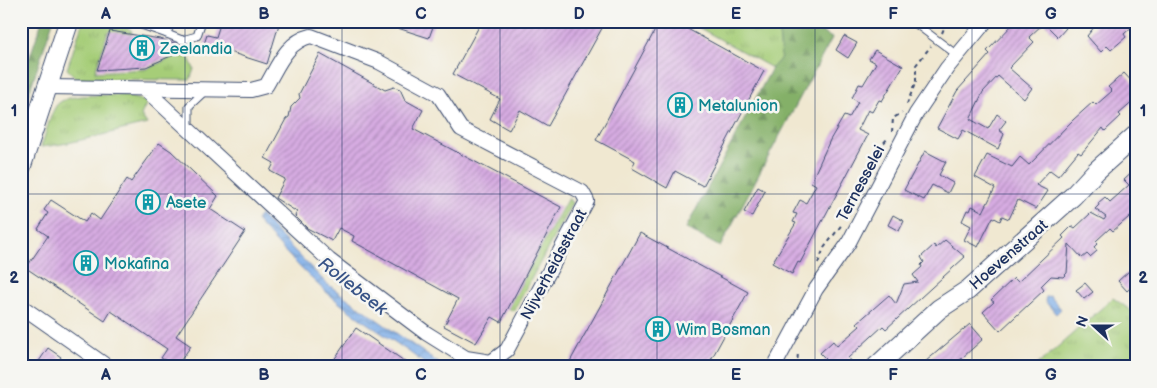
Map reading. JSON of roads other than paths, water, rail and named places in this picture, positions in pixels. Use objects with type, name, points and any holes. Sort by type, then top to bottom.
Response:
[{"type":"street","points":[[21,166],[69,21]]},
{"type":"street","name":"Ternesselei","points":[[774,367],[816,289],[848,244],[916,114],[957,54],[986,21]]},
{"type":"street","name":"Nijverheidsstraat","points":[[48,87],[251,90],[266,86],[289,47],[300,38],[311,36],[379,62],[438,94],[461,129],[582,192],[587,201],[507,350],[491,362],[466,358],[426,333],[328,260],[145,89]]},
{"type":"street","name":"Hoevenstraat","points":[[876,367],[939,309],[968,290],[1073,196],[1096,171],[1136,135]]},
{"type":"street","points":[[21,306],[108,367]]},
{"type":"lane","points":[[130,21],[182,40],[197,36],[202,21]]},
{"type":"lane","points":[[167,34],[171,21]]},
{"type":"lane","points":[[912,21],[957,54]]},
{"type":"lane","points":[[189,129],[189,106],[206,90]]},
{"type":"water","points":[[260,215],[327,284],[444,367],[429,367],[330,295],[297,264],[256,220]]},
{"type":"water","points":[[1050,296],[1061,309],[1056,314],[1045,301],[1046,297]]},
{"type":"place","name":"Zeelandia","points":[[142,48]]},
{"type":"place","name":"Metalunion","points":[[680,105]]},
{"type":"place","name":"Asete","points":[[148,202]]},
{"type":"place","name":"Mokafina","points":[[86,263]]},
{"type":"place","name":"Wim Bosman","points":[[658,329]]},
{"type":"water label","name":"Rollebeek","points":[[353,286]]}]
